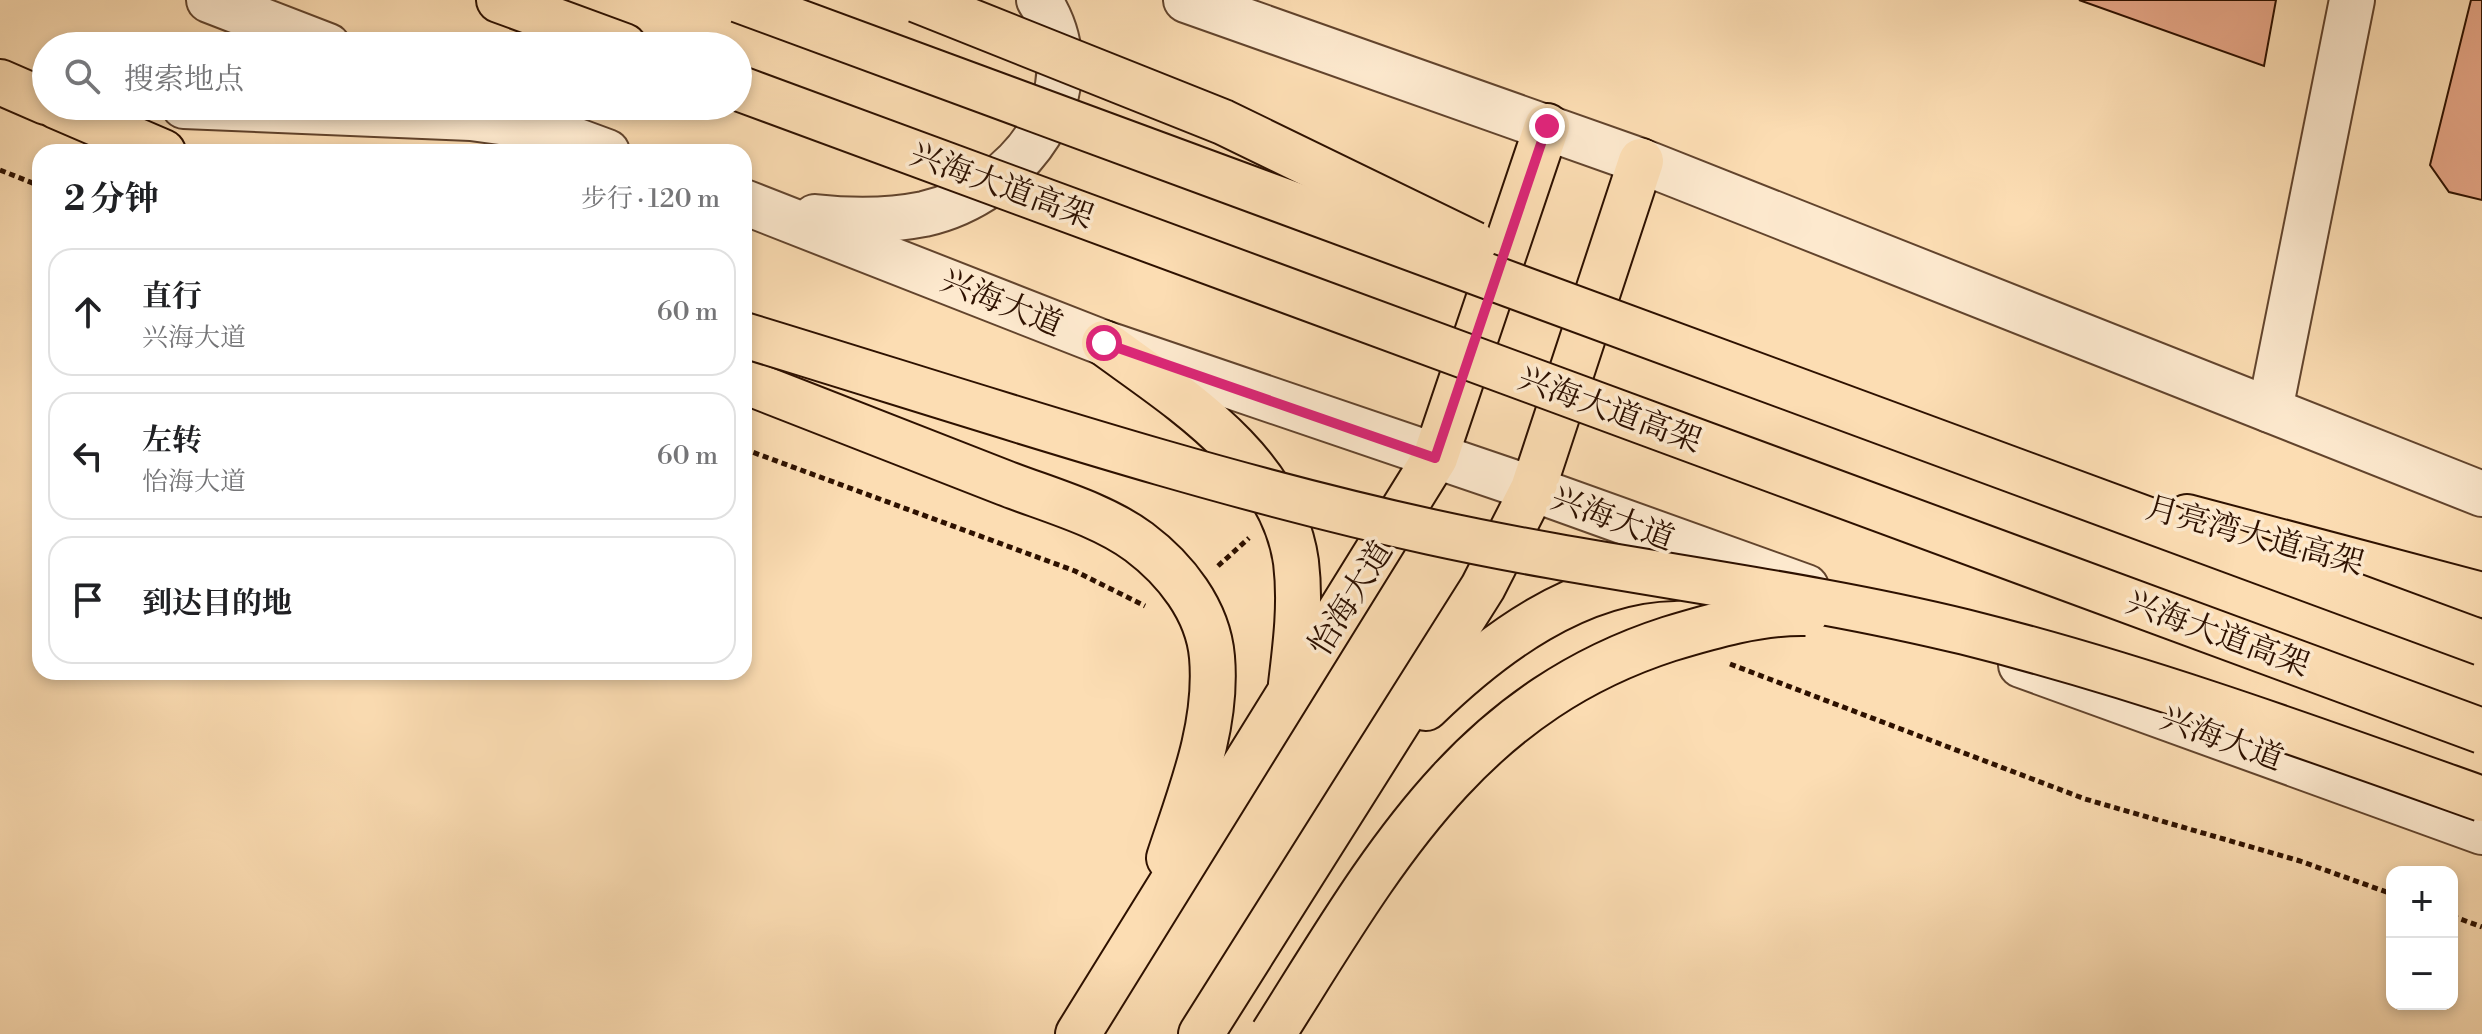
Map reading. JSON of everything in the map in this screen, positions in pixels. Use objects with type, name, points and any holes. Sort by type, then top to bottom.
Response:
[{"type":"main road","points":[[499,0],[586,32]]},
{"type":"main road","points":[[739,0],[2482,643]]},
{"type":"main road","points":[[917,0],[1223,122],[1703,355]]},
{"type":"main road","points":[[0,82],[32,96]]},
{"type":"main road","name":"兴海大道高架","points":[[752,93],[2482,731]]},
{"type":"main road","points":[[89,120],[144,144]]},
{"type":"main road","name":"怡海大道","points":[[1078,1034],[1435,458],[1547,126]]},
{"type":"main road","points":[[1201,1034],[1483,587],[1533,489],[1641,161]]},
{"type":"main road","points":[[752,337],[1181,468],[1431,532],[1885,614],[2088,665],[2482,799]]},
{"type":"main road","points":[[1104,343],[1222,436],[1254,469],[1284,522],[1296,560],[1299,619],[1290,695]]},
{"type":"main road","points":[[752,384],[1079,512],[1137,541],[1175,574],[1202,619],[1212,656],[1210,712],[1199,768],[1148,924]]},
{"type":"main road","name":"月亮湾大道高架","points":[[2029,475],[2482,595]]},
{"type":"main road","points":[[1378,754],[1468,667],[1525,625],[1584,599],[1653,579],[1777,577]]},
{"type":"main road","points":[[1273,1034],[1372,878],[1418,814],[1466,761],[1522,714],[1580,677],[1639,649],[1711,626],[1799,613],[1885,614]]},
{"type":"street","points":[[209,0],[292,32]]},
{"type":"street","points":[[760,208],[875,220],[926,213],[967,199],[1007,174],[1029,150],[1051,113],[1060,81],[1061,50],[1054,25],[1039,0]]},
{"type":"street","points":[[1186,0],[1641,161],[2482,494]]},
{"type":"street","points":[[2270,410],[2352,0]]},
{"type":"street","points":[[0,82],[32,91]]},
{"type":"street","points":[[486,120],[538,127]]},
{"type":"street","points":[[520,120],[585,144]]},
{"type":"street","name":"兴海大道","points":[[760,208],[1104,343],[1533,489],[2482,832]]},
{"type":"path","points":[[0,170],[32,183]]},
{"type":"path","points":[[752,452],[1075,571],[1164,615],[1260,527],[1284,522]]},
{"type":"path","points":[[1720,660],[2085,799],[2300,861],[2386,892]]},
{"type":"path","points":[[2458,918],[2482,927]]},
{"type":"building","points":[[2079,0],[2276,0],[2264,66]]},
{"type":"building","points":[[2471,0],[2482,0],[2482,200],[2449,192],[2430,165]]},
{"type":"route","points":[[1104,343],[1435,458],[1547,126]]}]
